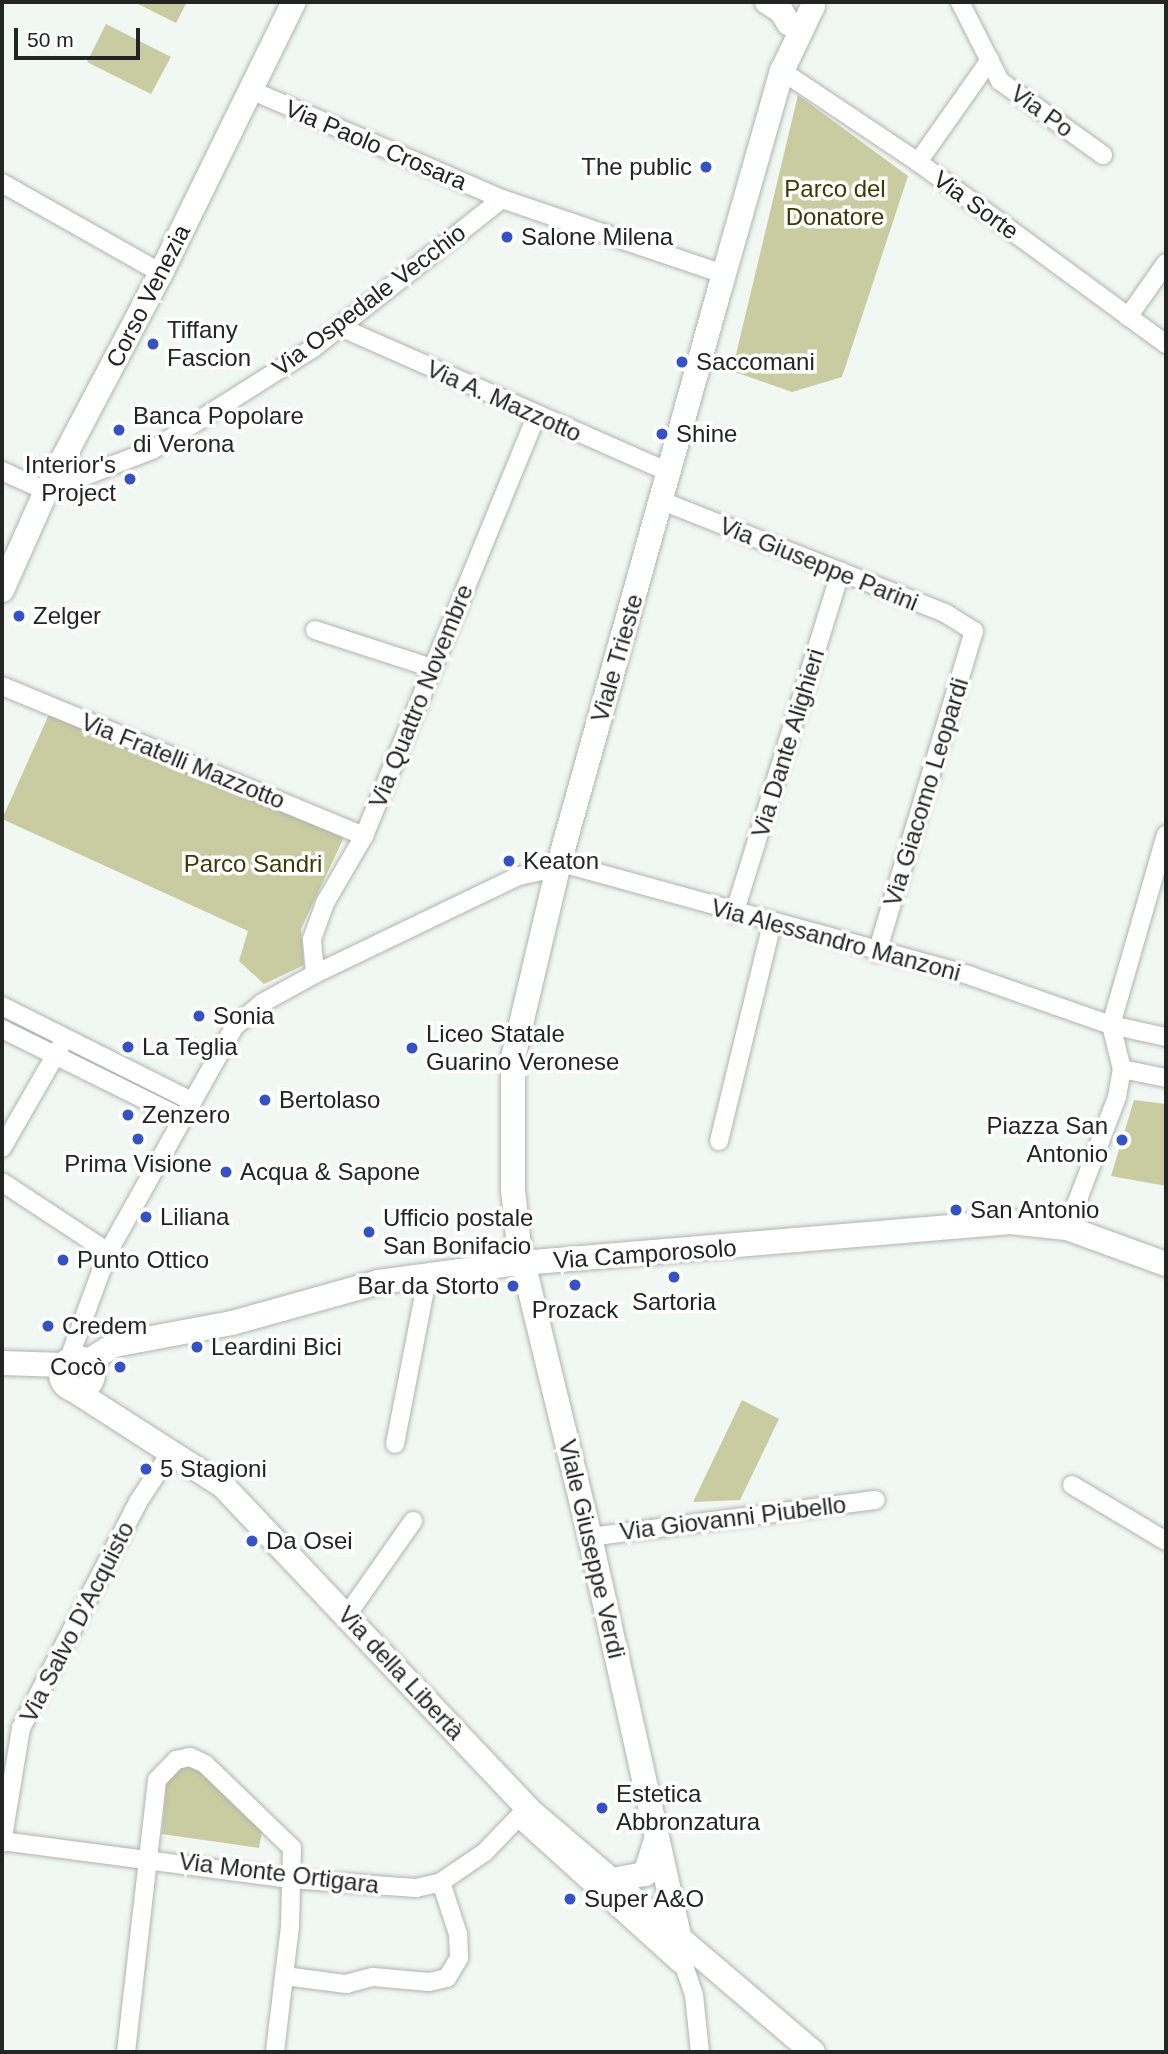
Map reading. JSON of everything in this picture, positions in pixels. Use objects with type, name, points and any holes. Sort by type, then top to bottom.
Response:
[{"type":"street","name":"Corso Venezia","points":[[2,590],[46,491],[161,273],[294,2]]},
{"type":"street","name":"Viale Trieste","points":[[767,2],[781,11],[806,7]]},
{"type":"street","name":"Via Po","points":[[960,2],[1000,81],[1104,155]]},
{"type":"street","name":"Viale Trieste","points":[[524,1263],[513,1190],[513,1058],[558,867],[783,67],[806,7]]},
{"type":"street","points":[[918,162],[990,60]]},
{"type":"street","name":"Via Sorte","points":[[783,67],[918,162],[1166,344]]},
{"type":"street","name":"Via Paolo Crosara","points":[[251,90],[502,199],[724,274]]},
{"type":"street","points":[[3,186],[161,273]]},
{"type":"street","name":"Via Ospedale Vecchio","points":[[46,491],[152,450],[340,327],[502,199]]},
{"type":"street","points":[[1128,317],[1166,262]]},
{"type":"street","name":"Via A. Mazzotto","points":[[340,327],[536,416],[669,472]]},
{"type":"street","name":"Via Quattro Novembre","points":[[315,974],[312,939],[325,903],[364,836],[536,416]]},
{"type":"street","points":[[2,471],[46,491]]},
{"type":"street","name":"Via Giuseppe Parini","points":[[662,501],[945,613],[974,631]]},
{"type":"street","name":"Via Dante Alighieri","points":[[734,914],[841,571]]},
{"type":"street","points":[[315,630],[432,668]]},
{"type":"street","name":"Via Giacomo Leopardi","points":[[877,953],[974,631]]},
{"type":"street","name":"Via Fratelli Mazzotto","points":[[2,686],[364,836]]},
{"type":"street","points":[[1067,1228],[1117,1097],[1122,1069],[1111,1025],[1166,835]]},
{"type":"street","name":"Via Alessandro Manzoni","points":[[558,867],[569,865],[734,914],[1020,991],[1111,1025],[1166,1037]]},
{"type":"street","points":[[2,1363],[71,1370],[76,1331],[108,1252],[235,1026],[262,1003],[315,974],[519,876],[558,867]]},
{"type":"street","points":[[719,1141],[772,923]]},
{"type":"street","points":[[2,1006],[192,1101]]},
{"type":"street","points":[[2,1029],[182,1118]]},
{"type":"street","points":[[2,1148],[56,1056],[64,1037]]},
{"type":"street","points":[[1122,1069],[1166,1078]]},
{"type":"street","points":[[2,1182],[108,1252]]},
{"type":"street","name":"Via Camporosolo","points":[[71,1370],[114,1345],[233,1323],[379,1282],[524,1263],[1010,1222],[1067,1228],[1166,1264]]},
{"type":"street","name":"Viale Giuseppe Verdi","points":[[524,1263],[590,1537],[680,1952]]},
{"type":"street","points":[[396,1444],[428,1274]]},
{"type":"street","name":"Via della Libertà","points":[[71,1370],[114,1417],[223,1486],[347,1615],[523,1813],[613,1880],[634,1906],[680,1952],[813,2052]]},
{"type":"street","name":"Via Salvo D'Acquisto","points":[[2,1842],[21,1728],[138,1502],[171,1452]]},
{"type":"street","points":[[1072,1485],[1166,1541]]},
{"type":"street","name":"Via Giovanni Piubello","points":[[590,1537],[876,1500]]},
{"type":"street","points":[[347,1615],[413,1521]]},
{"type":"street","points":[[126,2052],[157,1780],[176,1760],[190,1757],[205,1764],[287,1840],[292,1848],[285,1976],[275,2052]]},
{"type":"street","points":[[523,1813],[634,1906]]},
{"type":"street","name":"Via Monte Ortigara","points":[[2,1842],[148,1857],[291,1879],[416,1888],[441,1882],[485,1852],[523,1813]]},
{"type":"street","name":"Viale Giuseppe Verdi","points":[[634,1906],[656,1837]]},
{"type":"street","points":[[613,1880],[646,1874]]},
{"type":"street","points":[[285,1976],[346,1984],[373,1977],[429,1982],[447,1978],[458,1958],[458,1934],[441,1882]]},
{"type":"street","points":[[680,1952],[694,1995],[700,2052]]},
{"type":"green space","points":[[134,2],[187,2],[176,23]]},
{"type":"green space","points":[[106,24],[171,57],[151,94],[87,62]]},
{"type":"green space","name":"Parco del Donatore","points":[[798,95],[908,176],[842,377],[792,392],[732,371]]},
{"type":"green space","name":"Parco Sandri","points":[[51,710],[345,835],[301,929],[304,965],[264,984],[239,961],[248,931],[2,819]]},
{"type":"green space","points":[[1134,1100],[1166,1104],[1166,1186],[1111,1176]]},
{"type":"green space","points":[[742,1400],[779,1419],[740,1500],[693,1502]]},
{"type":"green space","points":[[191,1764],[263,1827],[259,1848],[162,1834],[170,1771]]},
{"type":"place","name":"The public","points":[[706,167]]},
{"type":"place","name":"Salone Milena","points":[[507,237]]},
{"type":"place","name":"Tiffany Fascion","points":[[153,344]]},
{"type":"place","name":"Saccomani","points":[[682,362]]},
{"type":"place","name":"Banca Popolare di Verona","points":[[119,430]]},
{"type":"place","name":"Shine","points":[[662,434]]},
{"type":"place","name":"Interior's Project","points":[[130,479]]},
{"type":"place","name":"Zelger","points":[[19,616]]},
{"type":"place","name":"Keaton","points":[[509,861]]},
{"type":"place","name":"Sonia","points":[[199,1016]]},
{"type":"place","name":"La Teglia","points":[[128,1047]]},
{"type":"place","name":"Liceo Statale Guarino Veronese","points":[[412,1048]]},
{"type":"place","name":"Bertolaso","points":[[265,1100]]},
{"type":"place","name":"Zenzero","points":[[128,1115]]},
{"type":"place","name":"Prima Visione","points":[[138,1139]]},
{"type":"place","name":"Piazza San Antonio","points":[[1122,1140]]},
{"type":"place","name":"Acqua & Sapone","points":[[226,1172]]},
{"type":"place","name":"San Antonio","points":[[956,1210]]},
{"type":"place","name":"Liliana","points":[[146,1217]]},
{"type":"place","name":"Ufficio postale San Bonifacio","points":[[369,1232]]},
{"type":"place","name":"Punto Ottico","points":[[63,1260]]},
{"type":"place","name":"Sartoria","points":[[674,1277]]},
{"type":"place","name":"Prozack","points":[[575,1285]]},
{"type":"place","name":"Bar da Storto","points":[[513,1286]]},
{"type":"place","name":"Credem","points":[[48,1326]]},
{"type":"place","name":"Leardini Bici","points":[[197,1347]]},
{"type":"place","name":"Cocò","points":[[120,1367]]},
{"type":"place","name":"5 Stagioni","points":[[146,1469]]},
{"type":"place","name":"Da Osei","points":[[252,1541]]},
{"type":"place","name":"Estetica Abbronzatura","points":[[602,1808]]},
{"type":"place","name":"Super A&O","points":[[570,1899]]}]
